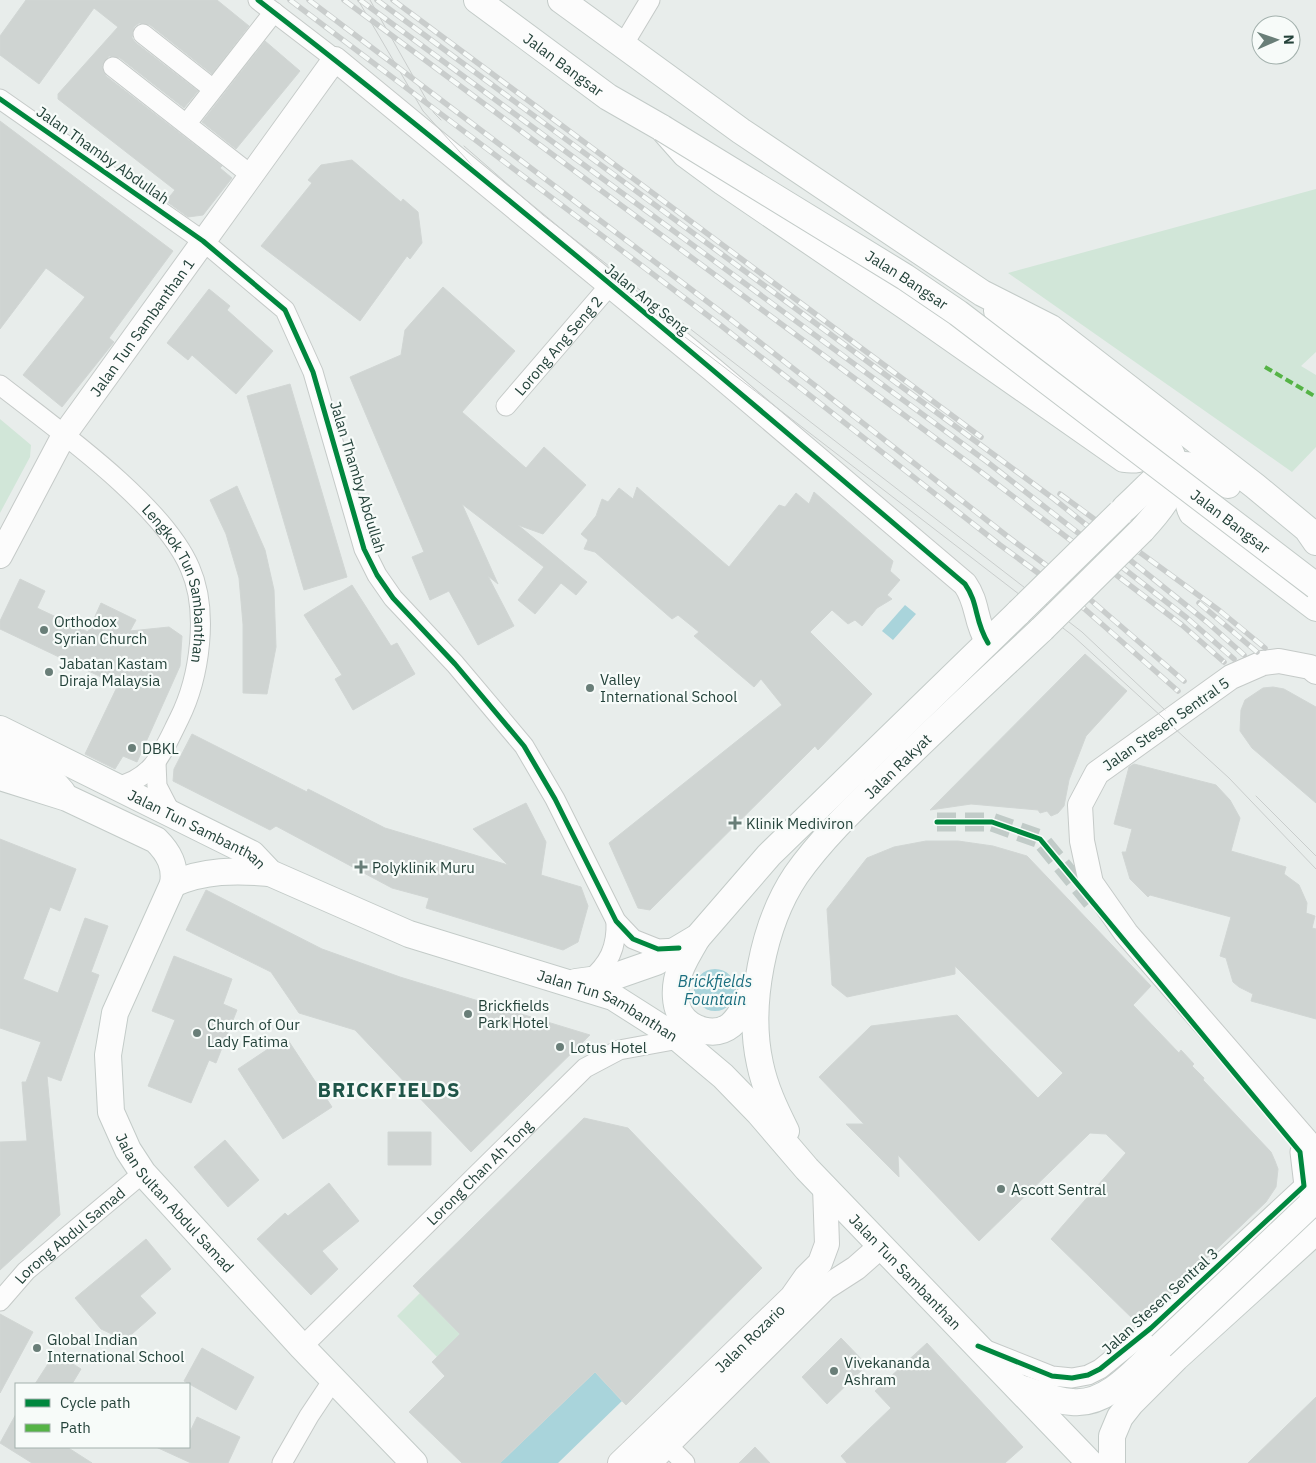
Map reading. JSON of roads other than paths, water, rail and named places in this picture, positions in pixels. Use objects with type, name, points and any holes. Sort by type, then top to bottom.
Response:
[{"type":"main road","name":"Jalan Bangsar","points":[[477,0],[608,97],[662,128],[904,277],[958,313],[1316,586]]},
{"type":"main road","name":"Jalan Bangsar","points":[[561,0],[741,130],[982,293],[1051,328],[1255,486],[1307,529],[1315,541]]},
{"type":"main road","points":[[662,128],[685,154],[723,182],[911,310],[1124,459],[1137,461],[1148,450],[1151,438],[1148,424]]},
{"type":"main road","points":[[982,293],[1005,321],[1148,424],[1166,444],[1176,465],[1202,467],[1300,539],[1315,541]]},
{"type":"main road","points":[[1123,510],[1130,480],[1124,459]]},
{"type":"main road","name":"Jalan Rakyat","points":[[577,982],[613,977],[656,962],[689,943],[734,896],[769,855],[1161,473],[1176,465]]},
{"type":"main road","name":"Jalan Rakyat","points":[[816,1178],[773,1105],[760,1063],[756,1031],[760,970],[775,915],[796,875],[842,820],[1042,629],[1144,528],[1170,495],[1175,485],[1176,465]]},
{"type":"main road","points":[[1210,472],[1199,476],[1190,486],[1189,508],[1192,514],[1316,608]]},
{"type":"main road","points":[[1144,528],[1174,515],[1192,514]]},
{"type":"main road","name":"Jalan Tun Sambanthan","points":[[0,729],[252,854],[270,873],[409,934],[577,982],[613,997],[679,1039],[723,1076],[816,1178],[1090,1463]]},
{"type":"main road","points":[[0,751],[46,774],[67,798]]},
{"type":"main road","name":"Jalan Tun Sambanthan","points":[[0,777],[67,798],[156,840],[171,859],[174,874],[173,884]]},
{"type":"main road","points":[[173,884],[188,877],[227,871],[270,873]]},
{"type":"main road","name":"Jalan Sultan Abdul Samad","points":[[173,884],[115,1012],[108,1055],[111,1112],[128,1150],[143,1173],[302,1347],[414,1463]]},
{"type":"main road","points":[[734,896],[750,894],[760,898],[775,915]]},
{"type":"main road","points":[[689,943],[680,968],[676,989],[680,1013],[697,1029],[708,1032],[730,1026],[746,1004],[760,970]]},
{"type":"main road","points":[[1112,1463],[1112,1436],[1120,1416],[1169,1352],[1311,1204],[1316,1186]]},
{"type":"main road","points":[[1017,1387],[1067,1402],[1075,1403],[1098,1398],[1169,1352],[1316,1231]]},
{"type":"street","name":"Jalan Ang Seng","points":[[258,0],[335,59],[610,285],[965,584],[973,595],[978,625],[988,642]]},
{"type":"street","points":[[623,45],[650,0]]},
{"type":"street","points":[[187,123],[274,12]]},
{"type":"street","points":[[143,34],[213,89]]},
{"type":"street","name":"Jalan Tun Sambanthan 1","points":[[0,556],[64,435],[335,59]]},
{"type":"street","points":[[113,67],[187,123],[251,175]]},
{"type":"street","name":"Jalan Thamby Abdullah","points":[[0,99],[203,241],[286,310],[313,372],[364,549],[377,575],[393,598],[456,664],[524,746],[555,800],[616,921],[633,939],[658,949],[689,943]]},
{"type":"street","name":"Lorong Ang Seng 2","points":[[506,406],[610,285]]},
{"type":"street","name":"Lengkok Tun Sambanthan","points":[[0,385],[64,435],[151,512],[173,540],[190,567],[196,587],[200,631],[199,655],[193,685],[180,716],[156,763],[138,780],[116,787]]},
{"type":"street","name":"Jalan Stesen Sentral 5","points":[[1311,1155],[1126,933],[1092,883],[1082,841],[1080,805],[1097,773],[1231,677],[1262,663],[1279,661],[1310,667],[1316,672]]},
{"type":"street","points":[[156,763],[157,786],[163,802],[172,815]]},
{"type":"street","points":[[577,982],[611,957],[616,936],[616,921]]},
{"type":"street","name":"Lorong Chan Ah Tong","points":[[302,1347],[585,1068],[619,1050],[679,1039]]},
{"type":"street","name":"Jalan Stesen Sentral 3","points":[[978,1346],[1052,1376],[1072,1378],[1088,1375],[1100,1369],[1152,1328],[1304,1186],[1311,1155]]},
{"type":"street","name":"Lorong Abdul Samad","points":[[0,1301],[26,1271],[143,1173]]},
{"type":"street","name":"Jalan Rozario","points":[[649,1463],[660,1438],[792,1297],[806,1277],[820,1263],[827,1244],[816,1178]]},
{"type":"street","name":"Jalan Rozario","points":[[620,1463],[660,1438],[825,1288],[856,1268],[881,1246]]},
{"type":"street","points":[[282,1463],[334,1380]]},
{"type":"street","points":[[660,1438],[685,1463]]},
{"type":"water","points":[[905,605],[916,614],[893,640],[882,631]]},
{"type":"water","name":"Brickfields Fountain","points":[[715,969],[730,975],[736,990],[730,1005],[715,1011],[700,1005],[694,990],[700,975]]},
{"type":"water","points":[[595,1372],[622,1401],[558,1463],[500,1463]]},
{"type":"tunnel","points":[[937,822],[992,822],[1040,839],[1096,907]]},
{"type":"tram line","points":[[358,0],[423,111],[477,171],[611,280],[1072,635],[1229,778],[1316,869]]},
{"type":"tram line","points":[[370,0],[434,113],[441,120]]},
{"type":"tram line","points":[[464,146],[543,215],[1082,632],[1165,710]]},
{"type":"tram line","points":[[1256,796],[1316,856]]},
{"type":"railway","points":[[290,0],[719,324],[1000,545],[1071,597],[1178,691]]},
{"type":"railway","points":[[309,0],[725,315],[1007,536],[1078,589],[1184,681]]},
{"type":"railway","points":[[344,0],[981,472],[1182,625],[1224,662]]},
{"type":"railway","points":[[360,0],[986,461],[1187,618],[1234,659]]},
{"type":"railway","points":[[377,0],[1054,499],[1207,622],[1244,655]]},
{"type":"railway","points":[[393,0],[981,437]]},
{"type":"railway","points":[[1060,494],[1220,611],[1265,648]]},
{"type":"railway","points":[[1199,603],[1257,652]]},
{"type":"place","name":"Orthodox Syrian Church","points":[[44,630]]},
{"type":"place","name":"Jabatan Kastam Diraja Malaysia","points":[[49,672]]},
{"type":"place","name":"Valley International School","points":[[590,688]]},
{"type":"place","name":"DBKL","points":[[132,748]]},
{"type":"place","name":"Klinik Mediviron","points":[[735,823]]},
{"type":"place","name":"Polyklinik Muru","points":[[361,867]]},
{"type":"place","name":"Brickfields Park Hotel","points":[[468,1014]]},
{"type":"place","name":"Church of Our Lady Fatima","points":[[197,1033]]},
{"type":"place","name":"Lotus Hotel","points":[[560,1047]]},
{"type":"place","name":"Ascott Sentral","points":[[1001,1189]]},
{"type":"place","name":"Global Indian International School","points":[[37,1348]]},
{"type":"place","name":"Vivekananda Ashram","points":[[834,1371]]},
{"type":"district","name":"BRICKFIELDS","points":[[389,1089]]}]
